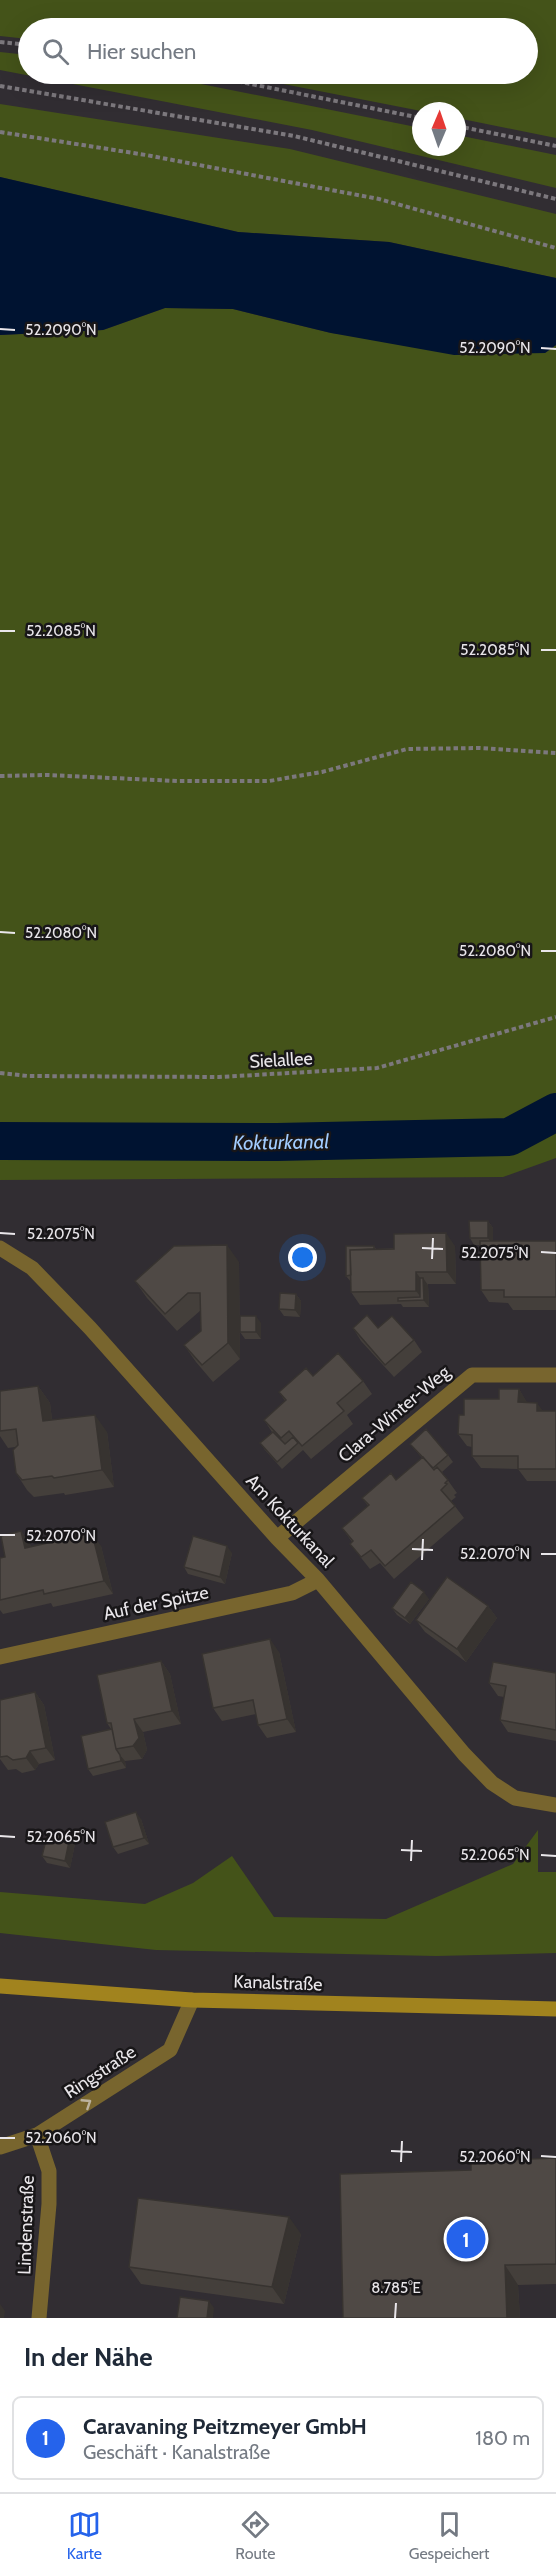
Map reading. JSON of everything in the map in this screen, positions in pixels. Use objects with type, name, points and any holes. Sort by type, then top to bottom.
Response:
[{"type":"main road","name":"Kanalstraße","points":[[0,1986],[192,2000],[556,2009]]},
{"type":"street","name":"Am Kokturkanal","points":[[0,1248],[32,1268],[90,1328],[277,1538],[318,1580],[464,1754],[492,1783],[515,1797],[556,1805]]},
{"type":"street","name":"Clara-Winter-Weg","points":[[277,1538],[472,1375],[556,1375]]},
{"type":"street","name":"Auf der Spitze","points":[[0,1657],[292,1593],[318,1580]]},
{"type":"street","name":"Ringstraße","points":[[0,2147],[38,2135],[170,2050],[192,2000]]},
{"type":"street","name":"Lindenstraße","points":[[38,2135],[49,2171],[50,2204],[39,2318]]},
{"type":"path","points":[[0,42],[18,44]]},
{"type":"path","points":[[251,84],[412,116]]},
{"type":"path","points":[[0,86],[294,136],[556,199]]},
{"type":"path","points":[[466,128],[556,146]]},
{"type":"path","points":[[0,132],[146,155],[379,199],[556,248]]},
{"type":"path","points":[[0,776],[47,775],[177,781],[269,780],[322,772],[407,749],[479,748],[556,753]]},
{"type":"path","name":"Sielallee","points":[[0,1073],[28,1076],[219,1077],[377,1068],[556,1017]]},
{"type":"green space","points":[[0,0],[556,0],[556,138],[466,120],[466,102],[412,102],[412,109],[284,84],[538,84],[538,18],[18,18],[18,38],[0,36]]},
{"type":"green space","points":[[0,52],[18,54],[18,73],[0,70]]},
{"type":"green space","points":[[73,84],[201,84],[412,126],[412,154],[312,130]]},
{"type":"green space","points":[[0,104],[290,149],[556,214],[556,278],[389,242],[238,232],[0,177]]},
{"type":"green space","points":[[466,137],[556,155],[556,188],[421,156],[466,156]]},
{"type":"green space","points":[[165,308],[233,309],[331,333],[545,353],[556,345],[556,1158],[503,1177],[0,1180],[0,335],[103,330]]},
{"type":"green space","points":[[538,1830],[538,1872],[556,1872],[556,1953],[436,1956],[156,1950],[0,1933],[0,1892],[145,1904],[193,1883],[232,1856],[274,1917],[386,1919],[513,1864]]},
{"type":"water","points":[[0,177],[238,232],[389,242],[556,278],[556,345],[545,353],[454,355],[331,333],[233,309],[165,308],[103,330],[0,335]]},
{"type":"building","points":[[469,1221],[488,1221],[488,1238],[470,1238]]},
{"type":"building","points":[[446,1233],[447,1272],[416,1272],[416,1291],[351,1292],[350,1250],[394,1249],[394,1234]]},
{"type":"building","points":[[480,1241],[556,1241],[556,1297],[504,1297],[504,1290],[481,1290]]},
{"type":"building","points":[[227,1245],[228,1343],[202,1365],[184,1345],[201,1331],[200,1293],[188,1293],[165,1314],[135,1281],[174,1246]]},
{"type":"building","points":[[346,1246],[374,1246],[374,1249],[350,1250],[351,1275],[346,1276]]},
{"type":"building","points":[[420,1278],[423,1278],[424,1300],[398,1301],[398,1298],[420,1297]]},
{"type":"building","points":[[280,1293],[296,1294],[295,1310],[279,1309]]},
{"type":"building","points":[[367,1315],[378,1328],[392,1316],[414,1340],[385,1365],[353,1328]]},
{"type":"building","points":[[240,1316],[256,1316],[256,1332],[240,1332]]},
{"type":"building","points":[[338,1353],[363,1381],[337,1403],[344,1411],[302,1446],[289,1431],[281,1438],[264,1420],[286,1400],[279,1392],[306,1368],[313,1376]]},
{"type":"building","points":[[38,1386],[43,1421],[95,1415],[102,1470],[54,1478],[52,1476],[22,1480],[16,1473],[13,1450],[18,1445],[16,1429],[0,1431],[0,1391]]},
{"type":"building","points":[[499,1389],[519,1389],[518,1402],[537,1403],[537,1411],[556,1411],[556,1469],[518,1469],[518,1456],[472,1456],[472,1435],[458,1434],[459,1415],[464,1415],[464,1399],[499,1399]]},
{"type":"building","points":[[426,1429],[448,1455],[433,1468],[410,1444]]},
{"type":"building","points":[[273,1432],[285,1444],[293,1437],[298,1443],[277,1462],[260,1443]]},
{"type":"building","points":[[423,1457],[434,1470],[437,1467],[448,1480],[441,1490],[455,1506],[385,1566],[371,1550],[361,1557],[350,1544],[353,1541],[342,1528],[369,1505],[362,1498],[391,1473],[396,1480]]},
{"type":"building","points":[[21,1531],[25,1548],[92,1533],[104,1581],[44,1594],[43,1590],[0,1600],[0,1558],[5,1557],[1,1536]]},
{"type":"building","points":[[193,1536],[227,1546],[220,1577],[184,1567]]},
{"type":"building","points":[[447,1577],[488,1606],[457,1649],[416,1620]]},
{"type":"building","points":[[411,1582],[424,1592],[405,1618],[392,1608]]},
{"type":"building","points":[[270,1639],[287,1719],[258,1725],[253,1700],[213,1708],[202,1654]]},
{"type":"building","points":[[161,1661],[172,1711],[134,1719],[139,1738],[133,1746],[116,1749],[111,1723],[107,1723],[97,1675]]},
{"type":"building","points":[[493,1662],[556,1673],[556,1730],[500,1720],[506,1686],[489,1683]]},
{"type":"building","points":[[35,1692],[46,1748],[30,1751],[26,1758],[13,1760],[7,1756],[0,1757],[0,1700]]},
{"type":"building","points":[[112,1729],[121,1761],[88,1769],[81,1736]]},
{"type":"building","points":[[136,1812],[144,1838],[113,1847],[105,1822]]},
{"type":"building","points":[[48,1832],[70,1837],[65,1861],[42,1856]]},
{"type":"building","points":[[556,2158],[556,2264],[505,2265],[507,2318],[343,2318],[340,2174],[471,2170],[471,2161]]},
{"type":"building","points":[[138,2198],[289,2217],[272,2287],[129,2267]]},
{"type":"building","points":[[180,2297],[209,2301],[207,2318],[177,2318]]},
{"type":"waterway","name":"Kokturkanal","points":[[0,1141],[277,1142],[509,1137],[556,1112]]},
{"type":"place","name":"Caravaning Peitzmeyer GmbH","points":[[466,2239]]}]
